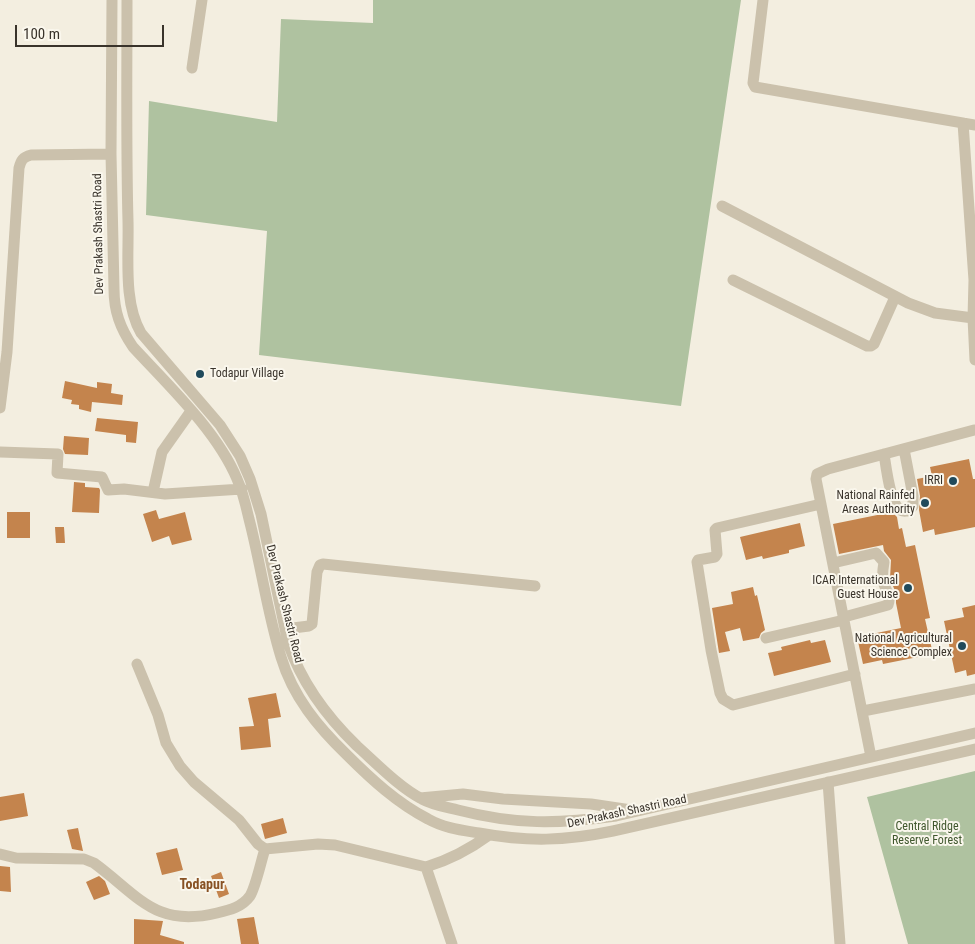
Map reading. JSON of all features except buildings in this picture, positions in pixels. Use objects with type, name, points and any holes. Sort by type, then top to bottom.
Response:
[{"type":"street","name":"Dev Prakash Shastri Road","points":[[112,0],[111,150],[114,301],[119,321],[133,347],[191,411],[231,464],[242,489],[282,658],[291,685],[305,708],[341,750],[399,802],[428,820],[451,828],[493,836],[536,840],[596,834],[975,749]]},
{"type":"street","name":"Dev Prakash Shastri Road","points":[[127,0],[126,147],[129,289],[133,313],[142,333],[220,425],[240,456],[250,478],[261,514],[285,629],[295,662],[304,681],[326,713],[386,772],[420,798],[441,806],[500,819],[526,822],[559,822],[616,816],[975,734]]},
{"type":"street","points":[[192,68],[202,0]]},
{"type":"street","points":[[764,0],[753,83],[755,87],[969,124],[975,360]]},
{"type":"street","points":[[0,408],[6,360],[21,161],[25,156],[32,155],[111,150],[126,147]]},
{"type":"street","points":[[722,206],[895,297],[935,313],[973,318]]},
{"type":"street","points":[[733,280],[867,346],[874,344],[895,297]]},
{"type":"street","points":[[153,492],[162,452],[191,411]]},
{"type":"street","points":[[871,757],[816,479],[817,474],[828,469],[975,430],[975,421]]},
{"type":"street","points":[[884,454],[893,498],[898,508],[902,511],[908,511],[913,506],[913,496],[904,449]]},
{"type":"street","points":[[0,452],[58,454],[57,473],[102,477],[108,490],[124,489],[165,494],[242,489]]},
{"type":"street","points":[[821,504],[715,530],[717,554],[715,557],[698,560],[697,562],[711,650],[720,693],[723,699],[733,704],[855,674]]},
{"type":"street","points":[[766,638],[844,619],[888,605],[890,600],[889,592],[883,580],[884,562],[876,553],[833,563]]},
{"type":"street","points":[[285,629],[312,624],[317,572],[320,565],[323,564],[535,586]]},
{"type":"street","points":[[137,664],[158,715],[166,743],[180,766],[207,793],[240,820],[258,844],[265,849],[318,844],[335,845],[426,867],[462,852],[493,836],[500,819]]},
{"type":"street","points":[[863,712],[975,689]]},
{"type":"street","points":[[828,782],[840,944]]},
{"type":"street","points":[[420,798],[463,794],[503,799],[591,804],[637,810]]},
{"type":"street","points":[[0,854],[16,858],[84,859],[94,863],[152,909],[172,916],[187,918],[203,917],[234,910],[244,903],[251,894],[265,849]]},
{"type":"street","points":[[426,867],[452,944]]},
{"type":"green space","points":[[373,0],[741,0],[681,406],[259,355],[267,231],[146,215],[149,101],[277,122],[281,19],[373,23]]},
{"type":"green space","name":"Central Ridge Reserve Forest","points":[[975,771],[975,944],[908,944],[867,797]]},
{"type":"place","name":"Todapur Village","points":[[200,374]]},
{"type":"place","name":"IRRI","points":[[953,481]]},
{"type":"place","name":"National Rainfed Areas Authority","points":[[925,503]]},
{"type":"place","name":"ICAR International Guest House","points":[[908,588]]},
{"type":"place","name":"National Agricultural Science Complex","points":[[962,646]]},
{"type":"district","name":"Todapur","points":[[202,885]]}]
